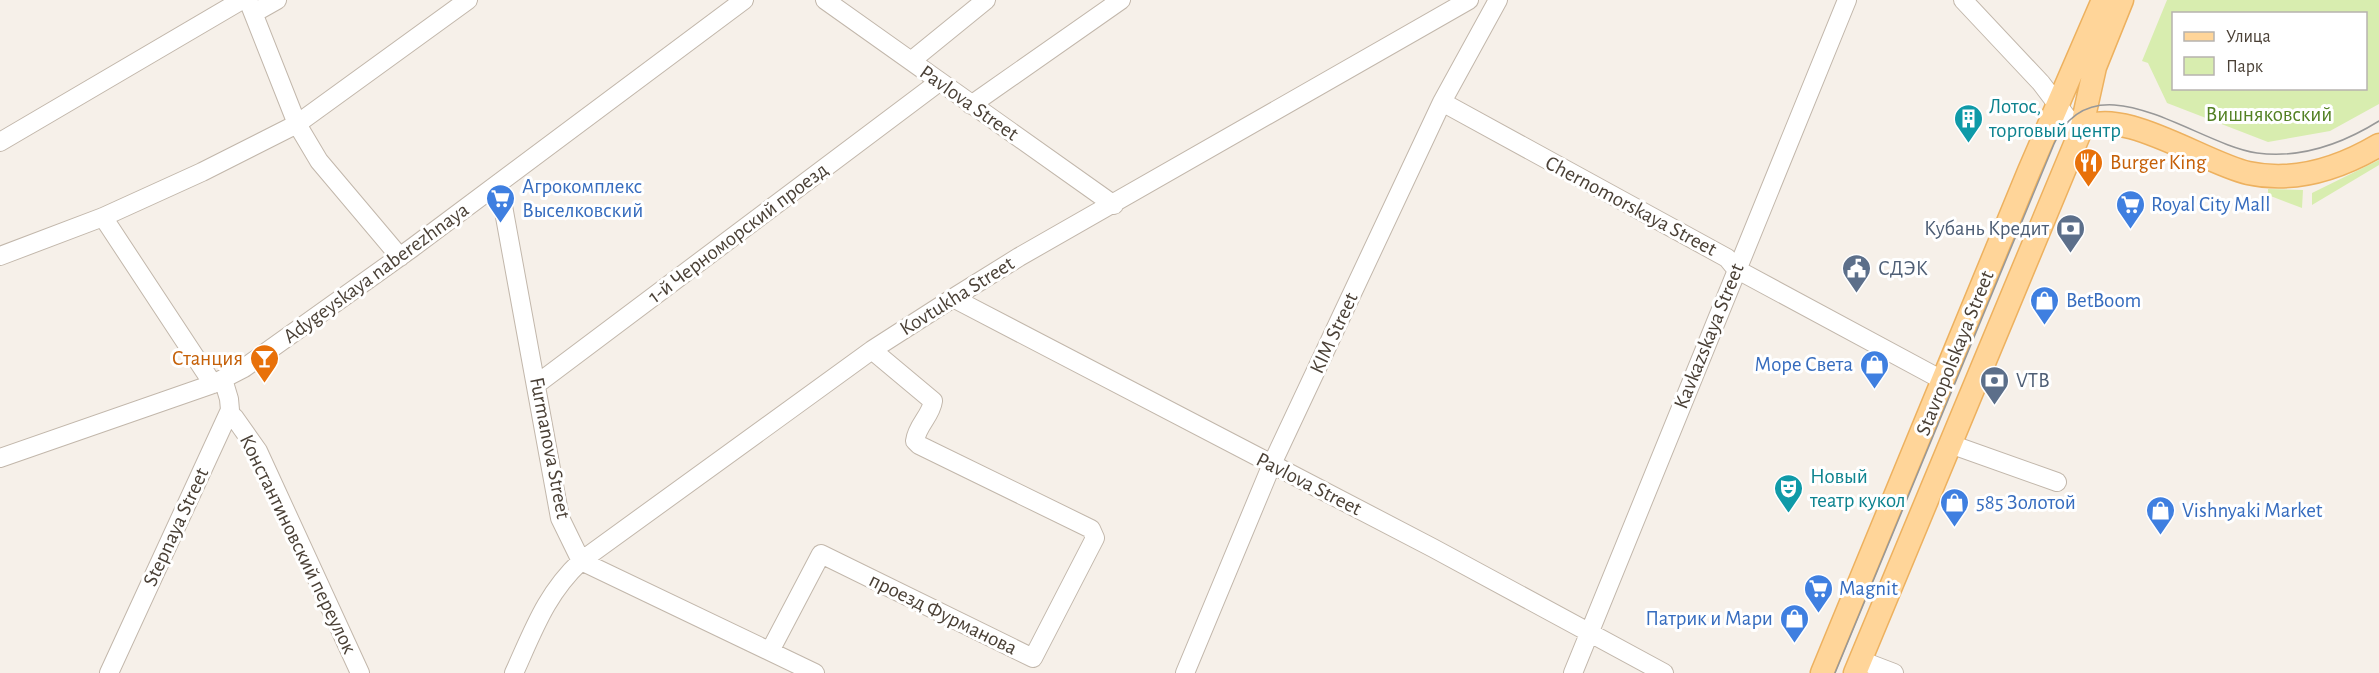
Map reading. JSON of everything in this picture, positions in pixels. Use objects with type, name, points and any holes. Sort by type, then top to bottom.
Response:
[{"type":"main road","name":"Stavropolskaya Street","points":[[1822,673],[2056,106],[2105,0]]},
{"type":"main road","name":"Stavropolskaya Street","points":[[2088,94],[2088,65],[2105,0]]},
{"type":"main road","name":"Stavropolskaya Street","points":[[1857,667],[2081,130],[2095,67],[2122,0]]},
{"type":"main road","points":[[2088,94],[2110,116],[2236,170],[2271,176],[2326,170],[2379,145]]},
{"type":"main road","points":[[2081,130],[2094,122],[2101,121],[2141,130]]},
{"type":"street","points":[[0,142],[248,4],[277,0]]},
{"type":"street","points":[[0,256],[103,217],[202,172],[297,124],[468,0]]},
{"type":"street","name":"Adygeyskaya naberezhnaya","points":[[0,459],[218,382],[244,368],[400,257],[744,0]]},
{"type":"street","name":"Pavlova Street","points":[[825,0],[1114,205]]},
{"type":"street","points":[[910,62],[986,0]]},
{"type":"street","points":[[971,105],[1121,0]]},
{"type":"street","name":"Kovtukha Street","points":[[514,673],[545,603],[560,581],[581,561],[872,350],[1018,257],[1114,205],[1469,0]]},
{"type":"street","name":"KIM Street","points":[[1185,673],[1272,464],[1442,102],[1498,0]]},
{"type":"street","name":"Kavkazskaya Street","points":[[1573,673],[1847,0]]},
{"type":"street","points":[[1963,0],[2041,83],[2056,106],[2072,124],[2081,130]]},
{"type":"street","points":[[248,4],[297,124],[319,161],[400,257]]},
{"type":"street","name":"1-й Черноморский проезд","points":[[537,384],[939,82]]},
{"type":"street","name":"Chernomorskaya Street","points":[[1442,102],[1728,258],[1736,269],[1944,381]]},
{"type":"street","name":"Furmanova Street","points":[[499,184],[560,518],[581,561]]},
{"type":"street","points":[[103,217],[218,382]]},
{"type":"street","name":"Pavlova Street","points":[[953,298],[1432,548],[1664,673]]},
{"type":"street","name":"проезд Фурманова","points":[[771,651],[821,554],[1033,658],[1095,538],[1095,532],[1090,529],[919,445],[915,441],[916,432],[932,409],[933,401],[872,350]]},
{"type":"street","name":"Stepnaya Street","points":[[109,673],[230,410],[229,399],[218,382]]},
{"type":"street","name":"Константиновский переулок","points":[[234,417],[258,451],[360,673]]},
{"type":"street","points":[[1950,444],[2057,482]]},
{"type":"street","points":[[581,561],[815,673]]},
{"type":"street","points":[[1857,667],[1894,673]]},
{"type":"green space","name":"Вишняковский","points":[[2167,0],[2379,0],[2379,104],[2330,131],[2268,142],[2167,103],[2148,63],[2142,61]]},
{"type":"green space","points":[[2379,160],[2379,165],[2312,205],[2312,193]]},
{"type":"green space","points":[[2268,189],[2303,190],[2302,208],[2268,195]]},
{"type":"tram line","points":[[1835,673],[2054,144],[2071,118],[2093,107],[2119,105],[2147,112],[2232,146],[2257,153],[2274,154],[2306,152],[2321,148],[2351,137],[2379,121]]},
{"type":"place","name":"Лотос, торговый центр","points":[[1968,144]]},
{"type":"place","name":"Burger King","points":[[2089,188]]},
{"type":"place","name":"Агрокомплекс Выселковский","points":[[501,224]]},
{"type":"place","name":"Royal City Mall","points":[[2130,230]]},
{"type":"place","name":"Кубань Кредит","points":[[2070,254]]},
{"type":"place","name":"СДЭК","points":[[1857,294]]},
{"type":"place","name":"BetBoom","points":[[2045,326]]},
{"type":"place","name":"Станция","points":[[264,384]]},
{"type":"place","name":"Море Света","points":[[1874,390]]},
{"type":"place","name":"VTB","points":[[1995,406]]},
{"type":"place","name":"Новый театр кукол","points":[[1789,514]]},
{"type":"place","name":"585 Золотой","points":[[1955,528]]},
{"type":"place","name":"Vishnyaki Market","points":[[2161,536]]},
{"type":"place","name":"Magnit","points":[[1818,614]]},
{"type":"place","name":"Патрик и Мари","points":[[1794,644]]}]
